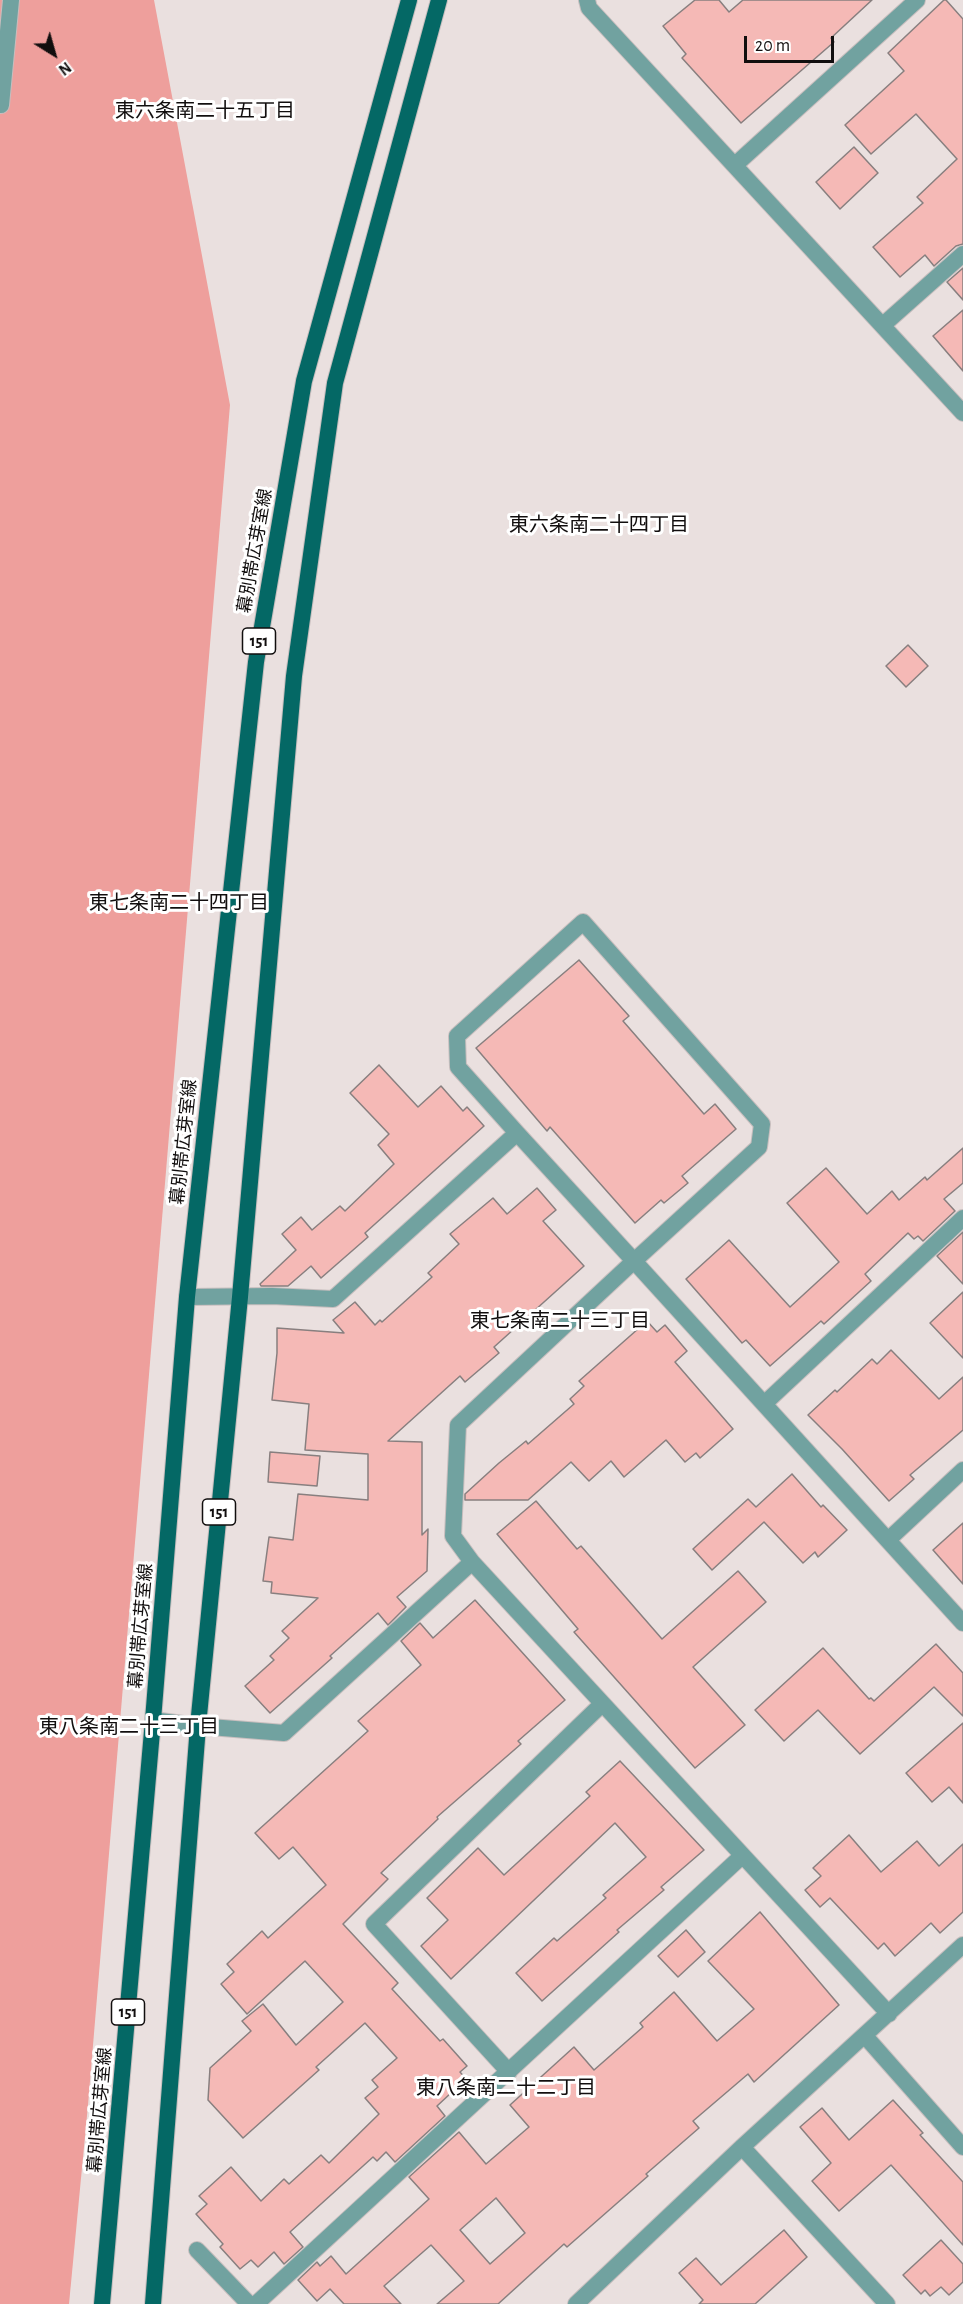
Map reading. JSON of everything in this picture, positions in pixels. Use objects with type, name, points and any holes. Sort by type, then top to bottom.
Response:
[{"type":"main road","name":"幕別帯広芽室線","points":[[102,2304],[187,1297],[255,662],[304,381],[409,0]]},
{"type":"main road","name":"151","points":[[153,2304],[198,1726],[240,1297],[294,676],[335,383],[439,0]]},
{"type":"street","points":[[1,105],[11,0]]},
{"type":"street","points":[[587,0],[589,8],[963,413]]},
{"type":"street","points":[[735,165],[917,0]]},
{"type":"street","points":[[883,325],[963,254]]},
{"type":"street","points":[[889,2014],[472,1562],[453,1536],[458,1425],[634,1261],[759,1147],[762,1124],[583,922],[457,1036],[458,1067],[517,1133],[634,1261],[888,1540],[963,1623]]},
{"type":"street","points":[[187,1297],[333,1299],[517,1133]]},
{"type":"street","points":[[764,1404],[963,1218]]},
{"type":"street","points":[[888,1540],[963,1470]]},
{"type":"street","points":[[153,1720],[284,1733],[472,1562]]},
{"type":"street","points":[[509,2072],[374,1924],[602,1704]]},
{"type":"street","points":[[256,2304],[742,1856]]},
{"type":"street","points":[[576,2304],[742,2147],[963,1945]]},
{"type":"street","points":[[865,2036],[963,2147]]},
{"type":"street","points":[[742,2147],[887,2304]]},
{"type":"street","points":[[197,2250],[249,2304]]},
{"type":"shaded area","points":[[0,0],[154,0],[230,405],[88,2105],[69,2304],[0,2304]]},
{"type":"building","points":[[695,0],[719,0],[729,12],[743,0],[872,0],[831,38],[834,42],[741,123],[682,58],[686,54],[663,26]]},
{"type":"building","points":[[944,0],[963,19],[963,244],[956,246],[934,266],[925,255],[900,277],[873,247],[923,203],[917,197],[957,159],[916,114],[871,154],[845,125],[904,71],[888,53]]},
{"type":"building","points":[[854,147],[878,173],[840,209],[816,182]]},
{"type":"building","points":[[963,268],[963,300],[947,282]]},
{"type":"building","points":[[963,310],[963,371],[933,336]]},
{"type":"building","points":[[908,645],[928,666],[906,687],[886,666]]},
{"type":"building","points":[[579,960],[629,1016],[623,1021],[704,1114],[715,1104],[736,1129],[682,1176],[688,1183],[664,1203],[661,1200],[635,1223],[550,1127],[547,1131],[476,1048]]},
{"type":"building","points":[[379,1065],[418,1107],[441,1086],[463,1111],[467,1107],[484,1126],[365,1233],[368,1237],[321,1278],[311,1266],[288,1286],[261,1286],[260,1284],[296,1250],[282,1234],[301,1217],[312,1230],[340,1206],[345,1211],[394,1164],[378,1145],[389,1134],[350,1093]]},
{"type":"building","points":[[963,1148],[963,1183],[944,1199],[955,1211],[923,1241],[918,1236],[914,1239],[908,1233],[865,1274],[871,1281],[824,1324],[821,1321],[770,1366],[746,1340],[742,1343],[686,1279],[729,1240],[790,1307],[839,1262],[787,1203],[826,1168],[867,1214],[892,1191],[899,1200],[925,1177],[927,1180]]},
{"type":"building","points":[[537,1188],[556,1210],[543,1221],[584,1266],[494,1347],[499,1353],[465,1382],[460,1376],[388,1441],[422,1442],[422,1535],[428,1529],[427,1571],[397,1597],[406,1607],[388,1625],[378,1613],[270,1713],[245,1686],[274,1660],[270,1656],[289,1638],[282,1631],[318,1598],[271,1593],[272,1582],[263,1581],[269,1537],[293,1540],[298,1494],[368,1500],[368,1454],[305,1450],[309,1404],[272,1400],[277,1328],[344,1333],[333,1320],[355,1302],[375,1325],[380,1320],[382,1322],[432,1277],[428,1273],[459,1244],[450,1234],[493,1198],[507,1214]]},
{"type":"building","points":[[963,1232],[963,1284],[937,1256]]},
{"type":"building","points":[[963,1292],[963,1358],[930,1323]]},
{"type":"building","points":[[647,1321],[657,1332],[665,1325],[687,1351],[675,1362],[733,1429],[700,1458],[696,1453],[685,1462],[666,1440],[624,1477],[611,1461],[589,1481],[571,1462],[528,1500],[465,1500],[465,1494],[499,1463],[526,1441],[528,1444],[574,1404],[570,1399],[584,1386],[579,1381]]},
{"type":"building","points":[[891,1350],[939,1399],[963,1377],[963,1430],[910,1475],[914,1479],[889,1501],[808,1415],[872,1359],[877,1364]]},
{"type":"building","points":[[270,1452],[320,1456],[317,1486],[268,1482]]},
{"type":"building","points":[[792,1474],[821,1507],[823,1505],[847,1530],[818,1557],[815,1552],[803,1563],[764,1522],[712,1570],[693,1549],[748,1499],[756,1507]]},
{"type":"building","points":[[536,1501],[577,1549],[581,1546],[662,1639],[738,1571],[766,1602],[693,1667],[745,1725],[695,1768],[574,1632],[578,1629],[497,1534]]},
{"type":"building","points":[[963,1523],[963,1584],[933,1550]]},
{"type":"building","points":[[475,1600],[565,1700],[518,1741],[521,1744],[437,1817],[438,1819],[381,1873],[388,1879],[343,1924],[398,1983],[392,1989],[440,2041],[443,2039],[467,2066],[460,2072],[466,2079],[437,2106],[445,2116],[395,2162],[386,2152],[377,2161],[373,2157],[290,2232],[303,2247],[284,2264],[274,2252],[258,2267],[251,2260],[240,2269],[220,2247],[223,2244],[196,2214],[207,2204],[199,2196],[231,2167],[261,2201],[284,2179],[289,2184],[321,2155],[329,2163],[379,2114],[365,2098],[378,2087],[372,2080],[397,2058],[365,2023],[316,2067],[319,2070],[243,2138],[208,2100],[210,2068],[251,2031],[242,2021],[263,2004],[296,2045],[343,2002],[305,1961],[247,2014],[221,1984],[234,1972],[227,1964],[262,1931],[268,1938],[326,1885],[293,1847],[279,1859],[255,1833],[368,1731],[358,1721],[421,1665],[401,1641],[420,1623],[433,1638]]},
{"type":"building","points":[[936,1644],[963,1673],[963,1716],[934,1687],[860,1754],[818,1710],[784,1741],[755,1710],[823,1648],[869,1699],[874,1701]]},
{"type":"building","points":[[963,1723],[963,1803],[949,1787],[932,1802],[906,1773]]},
{"type":"building","points":[[620,1761],[704,1850],[661,1887],[664,1890],[617,1930],[619,1932],[542,2001],[516,1973],[554,1938],[557,1941],[606,1898],[603,1895],[646,1857],[615,1823],[451,1979],[421,1946],[448,1920],[427,1898],[478,1848],[504,1875],[590,1796],[586,1792]]},
{"type":"building","points":[[849,1835],[881,1872],[917,1841],[939,1866],[963,1844],[963,1912],[940,1933],[931,1923],[895,1956],[884,1943],[878,1949],[830,1898],[820,1907],[805,1890],[821,1876],[813,1868]]},
{"type":"building","points":[[760,1912],[839,2005],[754,2082],[748,2074],[693,2121],[699,2128],[646,2174],[648,2176],[567,2247],[564,2244],[498,2304],[437,2304],[464,2281],[431,2245],[384,2286],[401,2304],[344,2304],[330,2289],[317,2301],[298,2280],[317,2262],[320,2266],[331,2256],[346,2274],[429,2199],[409,2177],[459,2132],[486,2164],[529,2127],[510,2105],[574,2047],[594,2070],[643,2027],[640,2023],[674,1992],[717,2041],[754,2009],[708,1961]],"holes":[[[496,2198],[525,2233],[490,2264],[460,2230]]]},
{"type":"building","points":[[686,1930],[705,1952],[678,1977],[658,1956]]},
{"type":"building","points":[[893,2100],[923,2133],[920,2135],[963,2182],[963,2245],[891,2165],[839,2211],[812,2181],[831,2163],[800,2127],[822,2108],[849,2140]]},
{"type":"building","points":[[784,2230],[807,2257],[755,2304],[699,2304],[703,2300],[679,2273],[696,2258],[721,2285]]},
{"type":"building","points":[[941,2240],[963,2264],[963,2282],[949,2295],[941,2287],[930,2296],[925,2290],[921,2294],[903,2275]]},
{"type":"district","name":"東六条南二十五丁目","points":[[205,111]]},
{"type":"district","name":"東六条南二十四丁目","points":[[599,525]]},
{"type":"district","name":"東七条南二十四丁目","points":[[179,903]]},
{"type":"district","name":"東七条南二十三丁目","points":[[560,1321]]},
{"type":"district","name":"東八条南二十三丁目","points":[[129,1727]]},
{"type":"district","name":"東八条南二十二丁目","points":[[506,2088]]}]
